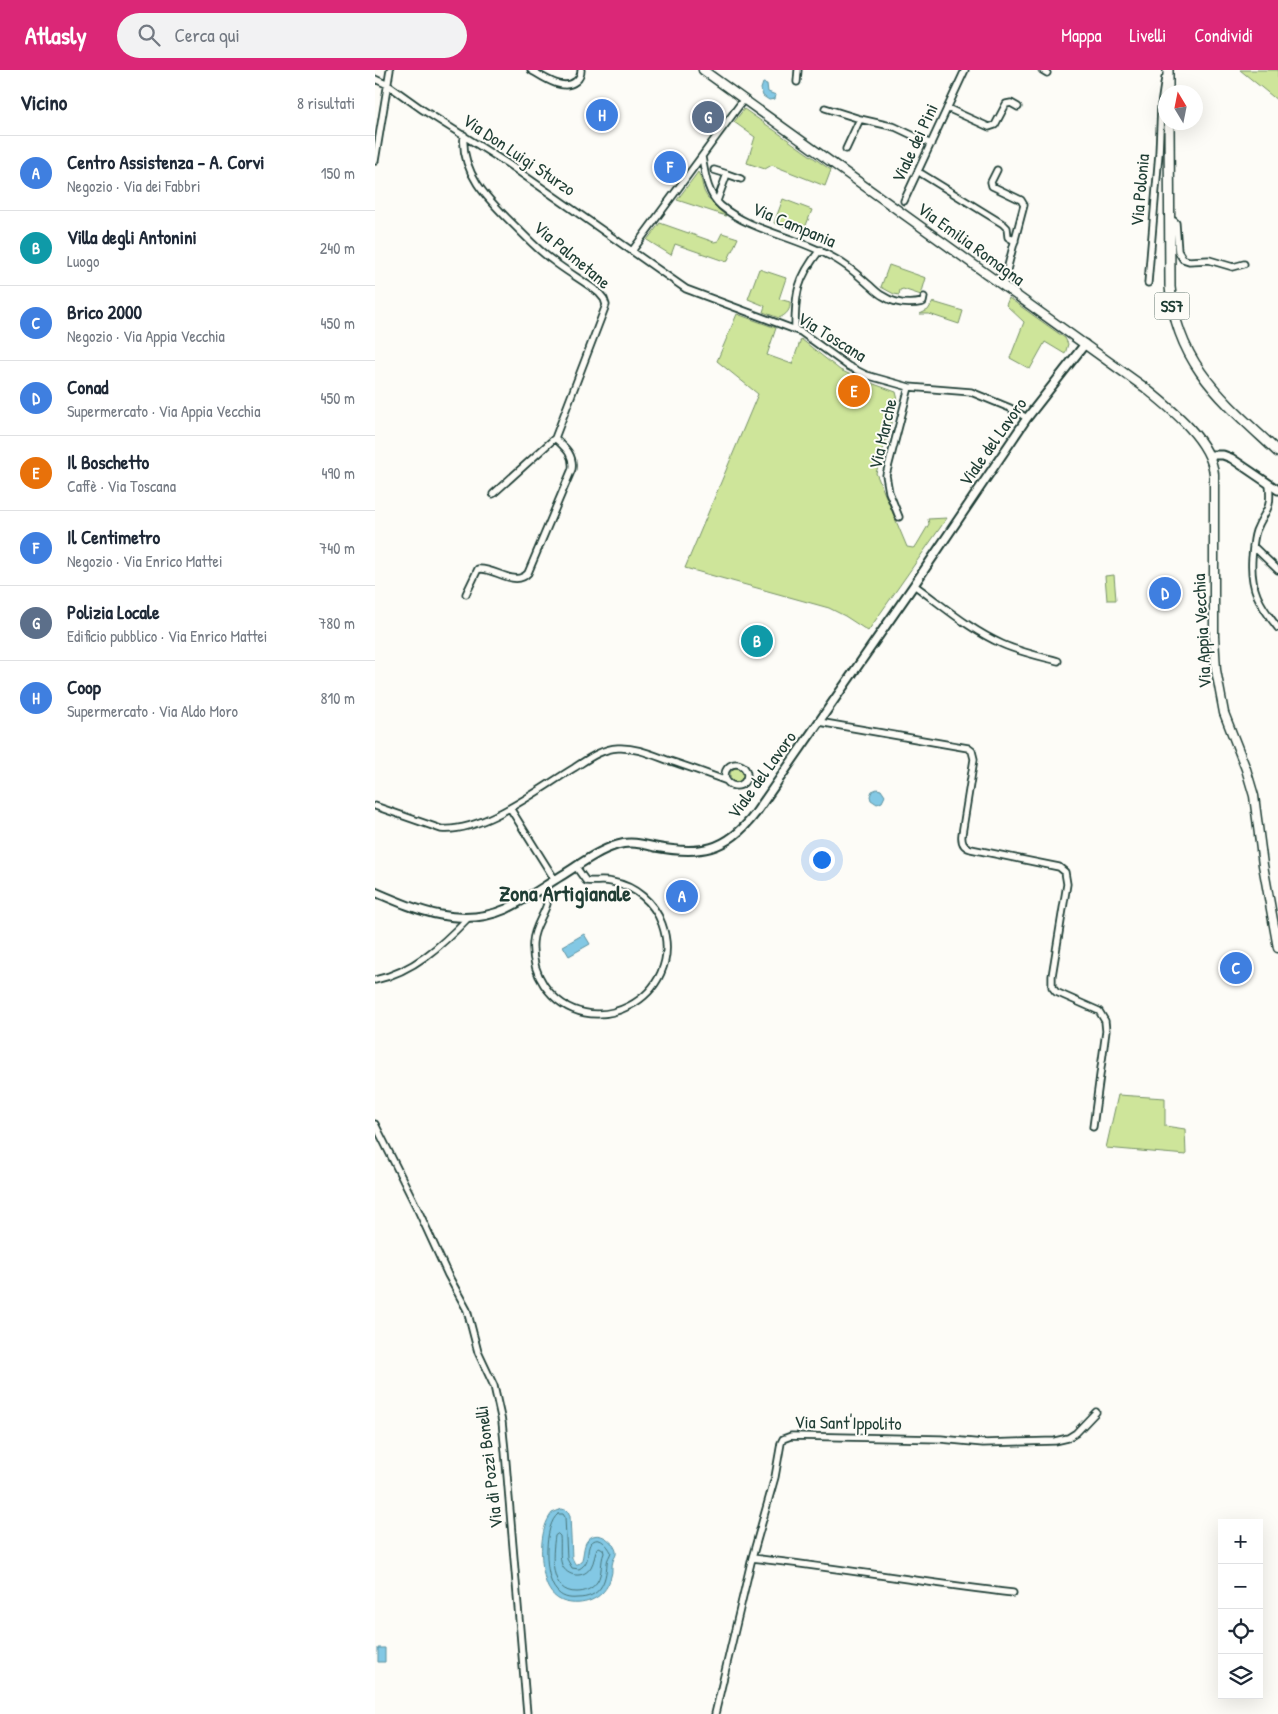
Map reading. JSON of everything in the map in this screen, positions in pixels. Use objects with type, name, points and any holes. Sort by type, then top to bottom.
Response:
[{"type":"main road","name":"Via Emilia Romagna","points":[[703,70],[1144,387],[1192,432],[1209,455]]},
{"type":"main road","points":[[1167,70],[1168,85]]},
{"type":"main road","name":"SS7","points":[[1169,130],[1171,298],[1175,316],[1188,352],[1199,372],[1213,390],[1278,452]]},
{"type":"main road","name":"Via Appia Vecchia","points":[[1209,455],[1214,474],[1215,655],[1220,697],[1229,729],[1246,769],[1254,796],[1263,864],[1278,947]]},
{"type":"street","points":[[375,161],[390,70]]},
{"type":"street","points":[[531,70],[551,81],[564,85],[578,80],[581,70]]},
{"type":"street","points":[[797,82],[798,70]]},
{"type":"street","name":"Viale dei Pini","points":[[904,201],[965,70]]},
{"type":"street","name":"Via Polonia","points":[[1148,283],[1159,153],[1161,99],[1167,70]]},
{"type":"street","name":"Via Don Luigi Sturzo","points":[[375,79],[388,85],[423,110],[464,135],[632,251]]},
{"type":"street","points":[[632,251],[744,99]]},
{"type":"street","points":[[947,108],[989,127],[995,125],[1006,104],[1011,103],[1018,107]]},
{"type":"street","points":[[825,108],[899,128],[931,144]]},
{"type":"street","points":[[846,149],[860,119]]},
{"type":"street","name":"Via Palmetane","points":[[464,135],[464,150],[467,164],[480,189],[489,201],[541,251],[566,271],[598,291],[605,302],[605,308],[555,438],[493,494]]},
{"type":"street","points":[[702,157],[708,184],[717,201]]},
{"type":"street","points":[[714,170],[741,179]]},
{"type":"street","points":[[997,170],[991,182],[992,186],[1023,203],[1023,210],[1003,285]]},
{"type":"street","points":[[717,201],[727,174]]},
{"type":"street","points":[[922,174],[1003,224],[1007,228],[1008,237],[1015,241]]},
{"type":"street","name":"Via Campania","points":[[717,201],[724,208],[747,221],[820,250],[843,263],[883,296],[901,303],[913,304],[923,302],[924,297]]},
{"type":"street","points":[[1169,220],[1176,223],[1178,251],[1183,259],[1189,261],[1209,260],[1233,267],[1244,264]]},
{"type":"street","points":[[795,330],[796,300],[799,283],[806,268],[820,250]]},
{"type":"street","name":"Via Toscana","points":[[632,251],[686,289],[806,335],[857,371],[883,381],[909,387],[975,392],[1027,418]]},
{"type":"street","name":"Viale del Lavoro","points":[[375,892],[427,913],[450,918],[485,916],[501,911],[612,847],[623,844],[637,844],[693,852],[711,849],[726,842],[739,832],[753,818],[1027,418],[1085,344]]},
{"type":"street","name":"Via Marche","points":[[899,517],[889,492],[886,475],[909,387]]},
{"type":"street","points":[[466,594],[478,569],[516,579],[528,573],[573,468],[570,454],[555,438]]},
{"type":"street","points":[[1209,455],[1229,457],[1278,490]]},
{"type":"street","points":[[1269,484],[1270,506],[1257,530],[1253,546],[1251,578],[1265,610],[1278,628]]},
{"type":"street","points":[[1253,546],[1278,570]]},
{"type":"street","points":[[914,585],[977,630],[995,640],[1012,648],[1058,661]]},
{"type":"street","points":[[819,722],[967,748],[971,751],[973,759],[962,834],[964,846],[1059,867],[1065,872],[1067,884],[1052,984],[1056,992],[1098,1010],[1105,1021],[1106,1031],[1093,1127]]},
{"type":"street","points":[[375,806],[437,828],[450,830],[479,824],[510,808],[596,754],[613,748],[641,751],[727,781]]},
{"type":"street","points":[[510,808],[555,880]]},
{"type":"street","points":[[541,888],[547,904],[535,930],[533,947],[536,968],[546,988],[564,1004],[589,1013],[612,1013],[634,1004],[650,991],[659,979],[663,968],[666,946],[661,920],[651,905],[636,892],[624,885],[612,882],[586,881],[576,867]]},
{"type":"street","points":[[375,980],[397,973],[431,953],[468,918]]},
{"type":"street","name":"Via di Pozzi Bonelli","points":[[375,1124],[465,1307],[477,1348],[495,1391],[502,1422],[505,1451],[527,1714]]},
{"type":"street","name":"Via Sant'Ippolito","points":[[715,1714],[775,1477],[781,1443],[785,1438],[791,1436],[937,1439],[983,1443],[1055,1440],[1067,1438],[1076,1433],[1096,1412]]},
{"type":"street","points":[[753,1558],[1013,1594]]},
{"type":"green space","points":[[1240,70],[1278,70],[1278,101]]},
{"type":"green space","points":[[744,109],[831,170],[825,186],[772,165],[765,169],[747,163],[755,137],[734,122]]},
{"type":"green space","points":[[698,172],[706,195],[713,205],[726,216],[677,200]]},
{"type":"green space","points":[[783,199],[812,210],[803,233],[774,223]]},
{"type":"green space","points":[[660,223],[714,242],[718,241],[722,233],[738,238],[727,262],[675,244],[671,255],[647,240]]},
{"type":"green space","points":[[889,265],[926,278],[921,295],[903,289],[900,290],[899,295],[894,294],[881,287]]},
{"type":"green space","points":[[759,269],[786,278],[779,299],[790,302],[790,307],[786,314],[779,318],[763,312],[765,306],[748,299]]},
{"type":"green space","points":[[1009,298],[1065,338],[1068,344],[1065,354],[1045,342],[1030,369],[1010,358],[1024,322],[1006,305]]},
{"type":"green space","points":[[933,302],[963,311],[959,324],[929,314],[920,314],[928,310]]},
{"type":"green space","points":[[737,314],[776,328],[767,355],[792,364],[801,339],[840,370],[896,392],[898,400],[876,473],[907,547],[913,548],[916,546],[929,524],[928,519],[947,518],[868,631],[829,608],[685,568],[758,394],[717,361]]},
{"type":"green space","points":[[1114,575],[1116,600],[1107,600],[1105,576]]},
{"type":"green space","points":[[737,768],[742,770],[744,775],[742,780],[737,782],[732,780],[730,775],[732,770]]},
{"type":"green space","points":[[1118,1095],[1165,1098],[1165,1126],[1185,1129],[1186,1155],[1106,1148]]},
{"type":"water","points":[[763,83],[767,84],[768,92],[776,95],[775,99],[769,100],[763,96],[761,89]]},
{"type":"water","points":[[881,790],[885,796],[882,802],[877,804],[871,800],[870,796],[872,791]]},
{"type":"water","points":[[584,934],[590,944],[569,956],[563,946]]},
{"type":"water","points":[[562,1509],[568,1511],[570,1516],[572,1558],[575,1564],[581,1562],[586,1543],[591,1537],[604,1537],[616,1551],[612,1563],[612,1574],[606,1589],[597,1597],[585,1602],[571,1603],[561,1601],[548,1588],[545,1579],[542,1563],[542,1545],[545,1527],[552,1513]]},
{"type":"water","points":[[378,1648],[385,1648],[385,1662],[378,1662]]},
{"type":"place","name":"Coop","points":[[602,115]]},
{"type":"place","name":"Polizia Locale","points":[[708,117]]},
{"type":"place","name":"Il Centimetro","points":[[670,167]]},
{"type":"place","name":"Il Boschetto","points":[[854,391]]},
{"type":"place","name":"Conad","points":[[1165,593]]},
{"type":"place","name":"Villa degli Antonini","points":[[757,641]]},
{"type":"place","name":"Centro Assistenza - A. Corvi","points":[[682,896]]},
{"type":"place","name":"Brico 2000","points":[[1236,968]]},
{"type":"district","name":"Zona Artigianale","points":[[565,893]]}]
